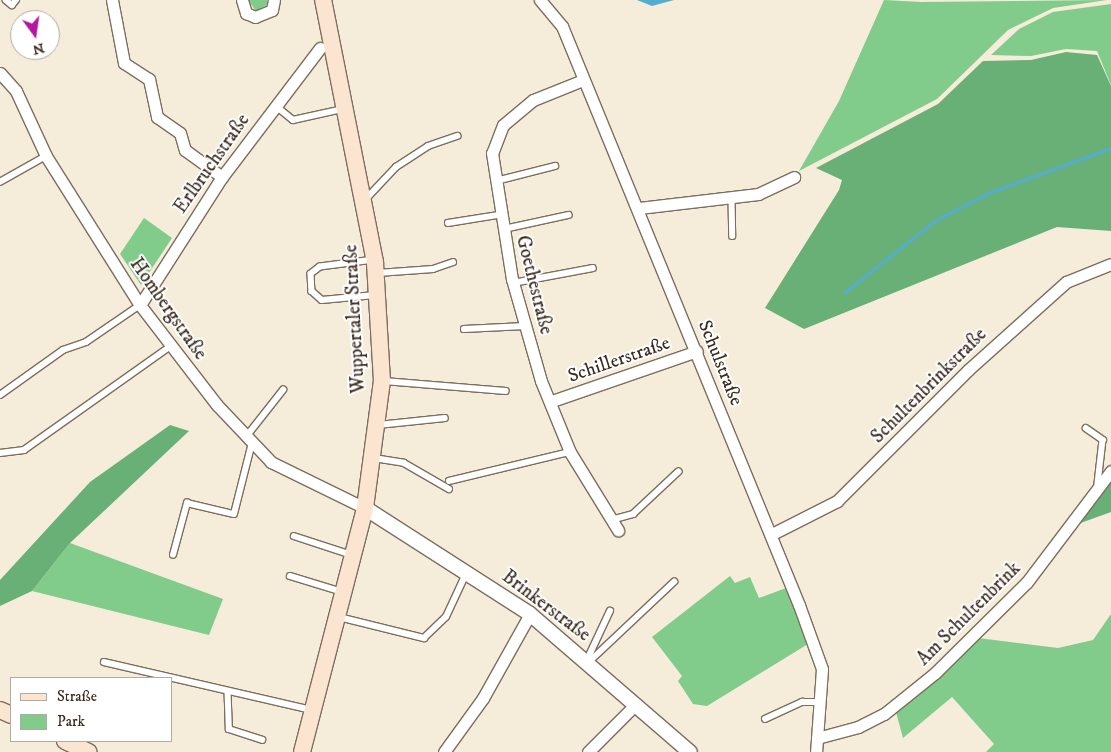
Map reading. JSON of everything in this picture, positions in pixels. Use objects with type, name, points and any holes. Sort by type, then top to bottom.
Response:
[{"type":"main road","name":"Wuppertaler Straße","points":[[302,752],[315,711],[365,508],[374,458],[382,381],[376,267],[323,0]]},
{"type":"main road","points":[[67,742],[89,752]]},
{"type":"street","points":[[112,0],[124,63],[149,79],[157,117],[180,133],[185,150],[222,177]]},
{"type":"street","points":[[242,0],[246,13],[255,17],[272,10],[274,0]]},
{"type":"street","name":"Schulstraße","points":[[540,0],[562,26],[583,80],[639,208],[772,534],[822,669],[816,752]]},
{"type":"street","name":"Erlbruchstraße","points":[[140,305],[222,177],[274,105],[320,48]]},
{"type":"street","name":"Hombergstraße","points":[[0,73],[16,91],[46,156],[140,305],[171,346],[249,440],[290,475],[365,508]]},
{"type":"street","name":"Goethestraße","points":[[583,80],[533,100],[503,125],[492,153],[498,215],[513,283],[526,326],[570,452],[614,525]]},
{"type":"street","points":[[639,208],[732,197],[781,187],[794,176]]},
{"type":"street","name":"Schultenbrinkstraße","points":[[772,534],[837,501],[974,364],[1066,282],[1111,264]]},
{"type":"street","name":"Schillerstraße","points":[[552,402],[697,351]]},
{"type":"street","name":"Am Schultenbrink","points":[[817,738],[858,727],[884,714],[929,679],[1027,582],[1111,471]]},
{"type":"street","name":"Brinkerstraße","points":[[365,508],[530,614],[588,661],[690,752]]},
{"type":"street","points":[[444,752],[483,698],[530,614]]},
{"type":"street","points":[[588,752],[636,704]]},
{"type":"lane","points":[[6,0],[12,5],[16,0]]},
{"type":"lane","points":[[274,105],[293,120],[345,109]]},
{"type":"lane","points":[[364,201],[396,167],[428,146],[457,136]]},
{"type":"lane","points":[[0,182],[46,156]]},
{"type":"lane","points":[[495,181],[555,166]]},
{"type":"lane","points":[[732,197],[733,236]]},
{"type":"lane","points":[[448,223],[498,215]]},
{"type":"lane","points":[[502,229],[568,215]]},
{"type":"lane","points":[[377,295],[322,300],[312,291],[310,274],[320,267],[434,269],[453,262]]},
{"type":"lane","points":[[513,283],[593,268]]},
{"type":"lane","points":[[0,395],[63,350],[86,342],[140,305]]},
{"type":"lane","points":[[464,329],[526,326]]},
{"type":"lane","points":[[0,453],[24,450],[171,346]]},
{"type":"lane","points":[[382,381],[506,391]]},
{"type":"lane","points":[[173,555],[187,502],[234,514],[249,440],[283,390]]},
{"type":"lane","points":[[378,426],[445,418]]},
{"type":"lane","points":[[1086,428],[1103,440],[1097,488]]},
{"type":"lane","points":[[448,481],[570,452]]},
{"type":"lane","points":[[374,458],[404,463],[449,489]]},
{"type":"lane","points":[[614,525],[633,514],[678,472]]},
{"type":"lane","points":[[294,536],[354,556]]},
{"type":"lane","points":[[339,617],[424,638],[446,617],[466,572]]},
{"type":"lane","points":[[290,576],[345,593]]},
{"type":"lane","points":[[588,661],[674,582]]},
{"type":"lane","points":[[588,661],[610,611]]},
{"type":"lane","points":[[104,662],[170,677]]},
{"type":"lane","points":[[172,677],[315,711]]},
{"type":"lane","points":[[228,690],[229,729],[262,740]]},
{"type":"lane","points":[[765,719],[802,702],[820,702]]},
{"type":"green space","points":[[248,0],[267,0],[267,5],[256,11]]},
{"type":"green space","points":[[884,0],[921,2],[1107,0],[1053,8],[1008,30],[937,99],[799,171],[839,101]]},
{"type":"green space","points":[[1111,4],[1111,85],[1097,51],[1066,49],[1031,56],[991,55],[1019,29],[1053,12]]},
{"type":"green space","points":[[1066,52],[1097,55],[1111,86],[1111,231],[1057,227],[804,329],[765,308],[839,190],[842,180],[816,168],[938,104],[983,61],[1031,60]]},
{"type":"green space","points":[[144,218],[172,238],[141,285],[120,254]]},
{"type":"green space","points":[[170,425],[189,431],[70,543],[32,591],[0,606],[0,580],[90,482]]},
{"type":"green space","points":[[1111,480],[1111,512],[1075,525]]},
{"type":"green space","points":[[70,543],[223,599],[209,635],[32,591]]},
{"type":"green space","points":[[730,576],[735,583],[750,577],[759,598],[786,588],[808,644],[707,706],[693,704],[678,681],[682,676],[652,637]]},
{"type":"green space","points":[[1111,614],[1111,752],[986,752],[994,744],[952,697],[903,738],[896,712],[978,638],[1058,648],[1093,640]]},
{"type":"water","points":[[637,0],[674,0],[652,6]]},
{"type":"waterway","points":[[845,292],[936,220],[988,193],[1111,148]]}]
